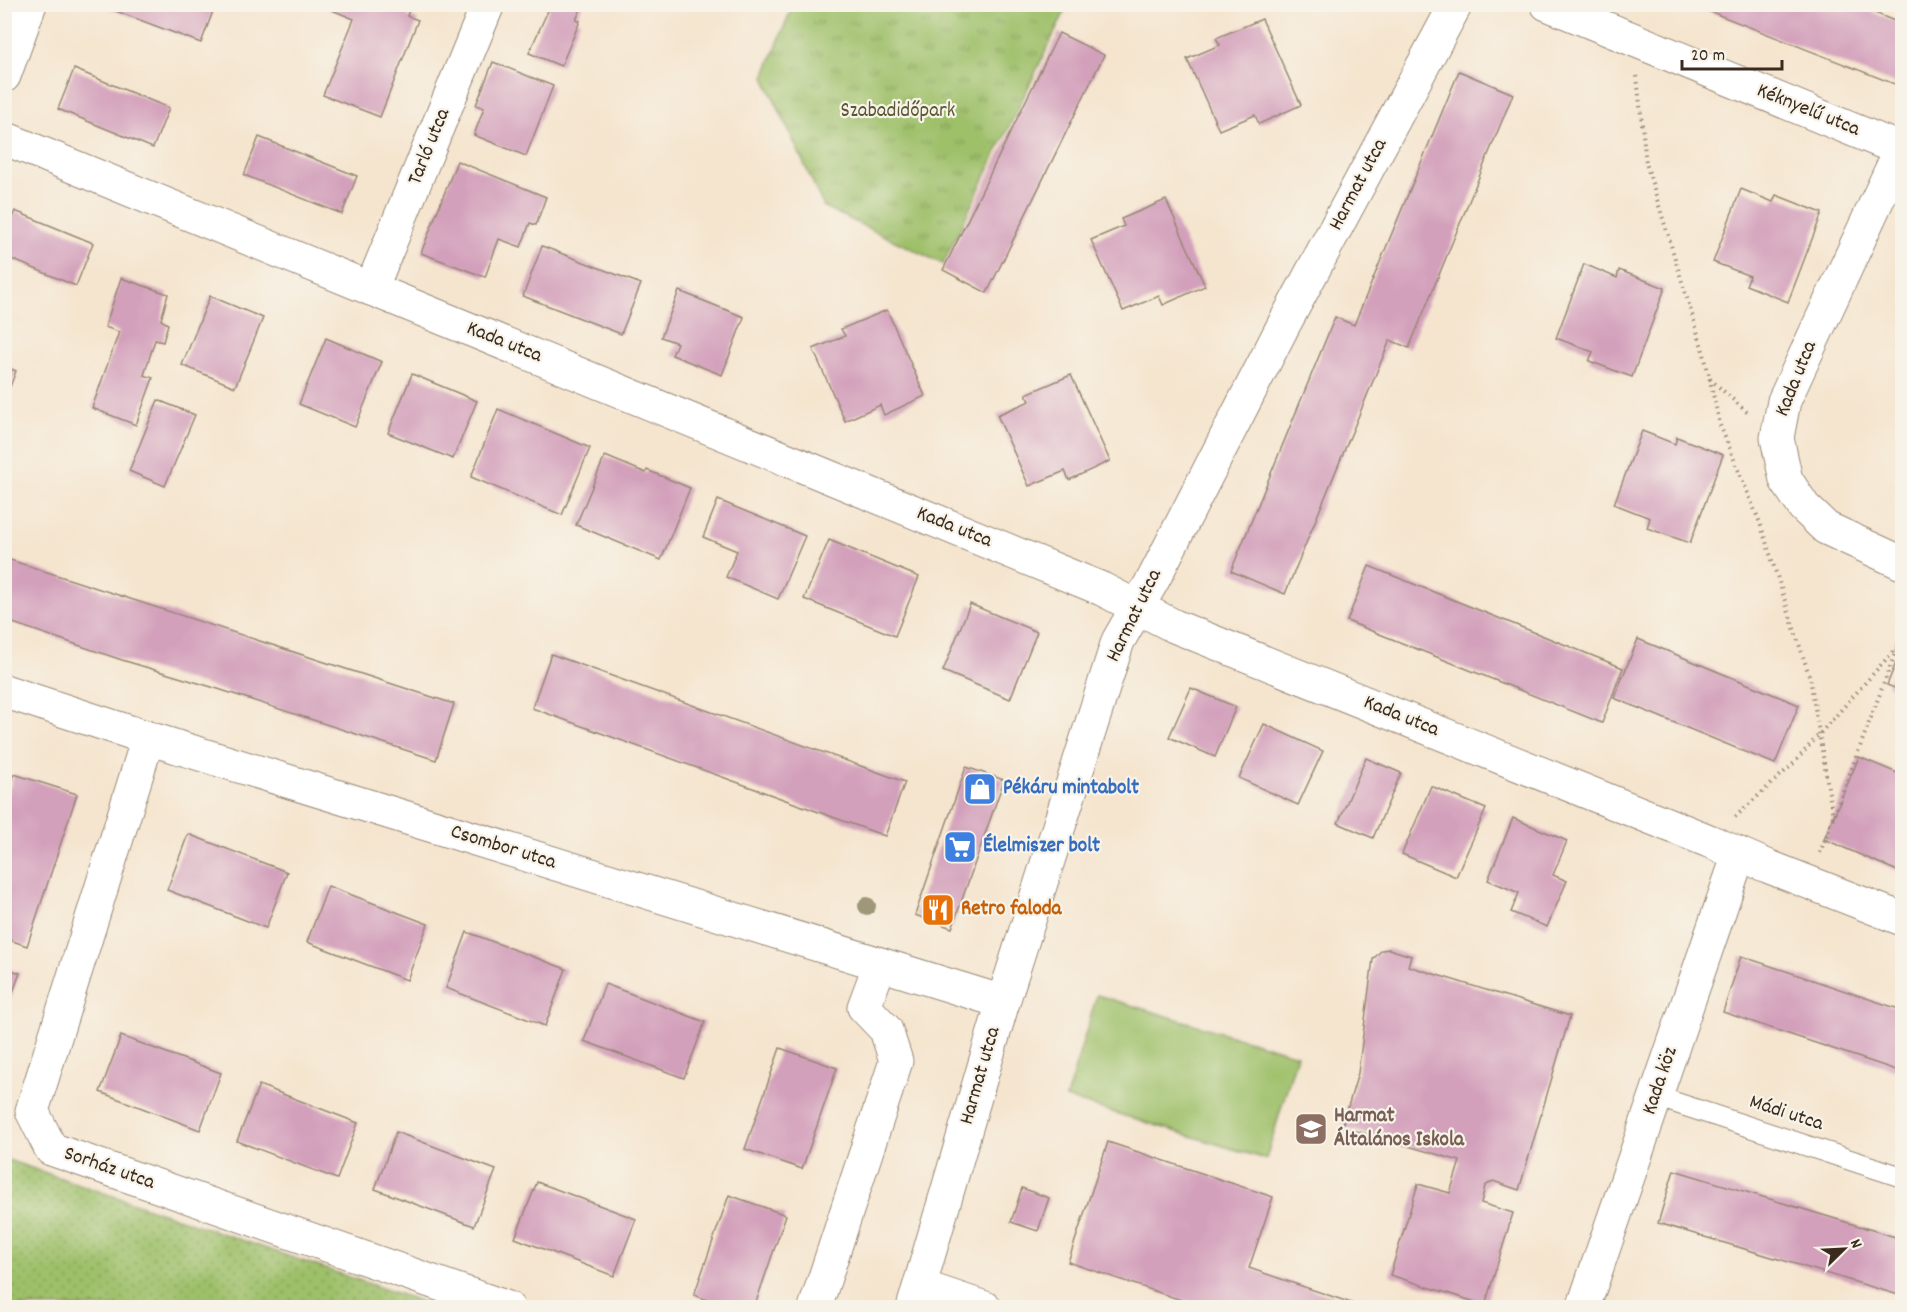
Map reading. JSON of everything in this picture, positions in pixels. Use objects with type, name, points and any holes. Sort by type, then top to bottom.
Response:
[{"type":"street","points":[[4,76],[30,4]]},
{"type":"street","name":"Tarló utca","points":[[371,289],[488,4]]},
{"type":"street","name":"Harmat utca","points":[[916,1297],[1003,1002],[1118,641],[1154,578],[1282,328],[1456,4]]},
{"type":"street","name":"Kéknyelű utca","points":[[1547,4],[1902,150]]},
{"type":"street","name":"Kada utca","points":[[4,138],[1080,580],[1174,626],[1902,919]]},
{"type":"street","name":"Kada utca","points":[[1902,150],[1784,401],[1777,438],[1786,480],[1804,507],[1827,528],[1902,563]]},
{"type":"street","name":"Csombor utca","points":[[4,691],[148,738],[1003,1002]]},
{"type":"street","name":"Sorház utca","points":[[148,738],[32,1111],[51,1149],[508,1308]]},
{"type":"street","name":"Kada köz","points":[[1583,1307],[1739,854]]},
{"type":"street","points":[[815,1308],[896,1061],[886,1030],[864,1007],[880,964]]},
{"type":"street","points":[[916,1297],[985,1308]]},
{"type":"lane","name":"Mádi utca","points":[[1655,1096],[1902,1177]]},
{"type":"path","points":[[1633,40],[1646,163],[1704,354],[1720,425],[1760,523],[1810,678],[1833,818],[1902,635]]},
{"type":"path","points":[[1709,379],[1777,438]]},
{"type":"path","points":[[1744,808],[1792,765],[1898,646]]},
{"type":"green space","name":"Szabadidőpark","points":[[793,5],[1068,5],[943,264],[824,207],[764,77]]},
{"type":"green space","points":[[1097,995],[1297,1055],[1266,1159],[1066,1098]]},
{"type":"green space","points":[[5,1159],[437,1307],[5,1307]]},
{"type":"building","points":[[210,4],[215,6],[201,43],[100,5]]},
{"type":"building","points":[[328,4],[411,4],[407,16],[418,20],[380,117],[323,95],[354,19],[327,8]]},
{"type":"building","points":[[541,4],[583,4],[576,20],[580,21],[561,66],[529,53],[549,8]]},
{"type":"building","points":[[1691,4],[1853,4],[1902,24],[1902,87]]},
{"type":"building","points":[[1262,19],[1301,105],[1259,124],[1255,115],[1219,130],[1187,59],[1220,45],[1216,38]]},
{"type":"building","points":[[1059,33],[1104,55],[987,293],[943,270]]},
{"type":"building","points":[[493,62],[553,86],[526,156],[474,135],[484,108],[476,105]]},
{"type":"building","points":[[74,69],[169,108],[153,148],[58,109]]},
{"type":"building","points":[[1459,71],[1513,94],[1409,348],[1390,340],[1285,594],[1231,571],[1335,317],[1354,325]]},
{"type":"building","points":[[259,137],[357,176],[342,214],[244,175]]},
{"type":"building","points":[[457,161],[546,197],[536,225],[530,223],[521,247],[499,239],[485,277],[421,253]]},
{"type":"building","points":[[1741,189],[1773,202],[1776,195],[1822,213],[1788,302],[1746,285],[1750,276],[1713,262]]},
{"type":"building","points":[[1166,200],[1205,286],[1163,305],[1159,296],[1123,311],[1091,240],[1124,226],[1121,219]]},
{"type":"building","points":[[15,211],[93,243],[76,286],[4,256],[4,237]]},
{"type":"building","points":[[542,246],[641,284],[621,334],[523,296]]},
{"type":"building","points":[[1584,264],[1617,278],[1619,270],[1665,288],[1632,377],[1589,361],[1593,352],[1556,338]]},
{"type":"building","points":[[121,278],[168,294],[161,320],[168,324],[163,342],[155,340],[144,375],[153,378],[136,425],[92,408],[119,332],[105,327]]},
{"type":"building","points":[[679,291],[744,317],[722,375],[672,355],[677,343],[661,337]]},
{"type":"building","points":[[210,296],[263,318],[235,387],[182,365]]},
{"type":"building","points":[[887,310],[925,396],[884,415],[880,405],[845,421],[813,349],[845,336],[841,329]]},
{"type":"building","points":[[326,338],[382,362],[355,427],[299,404]]},
{"type":"building","points":[[4,366],[16,371],[5,400],[4,400]]},
{"type":"building","points":[[412,374],[477,401],[453,459],[388,433]]},
{"type":"building","points":[[1071,375],[1110,461],[1069,480],[1065,471],[1029,486],[997,415],[1030,401],[1026,394]]},
{"type":"building","points":[[158,400],[195,415],[165,486],[129,471]]},
{"type":"building","points":[[498,409],[590,448],[562,515],[471,477]]},
{"type":"building","points":[[1642,431],[1675,444],[1677,437],[1723,455],[1690,543],[1647,528],[1650,518],[1614,504]]},
{"type":"building","points":[[605,456],[690,488],[661,560],[576,525]]},
{"type":"building","points":[[718,500],[805,536],[778,599],[726,577],[737,551],[703,537]]},
{"type":"building","points":[[829,540],[919,577],[895,636],[804,599]]},
{"type":"building","points":[[4,558],[454,704],[436,760],[4,620]]},
{"type":"building","points":[[1369,566],[1623,668],[1602,723],[1347,621]]},
{"type":"building","points":[[970,604],[1037,632],[1010,699],[943,671]]},
{"type":"building","points":[[1638,639],[1799,705],[1775,764],[1614,698]]},
{"type":"building","points":[[1902,648],[1902,691],[1887,685]]},
{"type":"building","points":[[551,654],[905,782],[885,836],[532,708]]},
{"type":"building","points":[[1191,688],[1236,707],[1215,757],[1169,737]]},
{"type":"building","points":[[1264,724],[1323,751],[1298,805],[1239,778]]},
{"type":"building","points":[[1859,757],[1902,775],[1902,873],[1824,839]]},
{"type":"building","points":[[1366,758],[1401,773],[1373,838],[1338,823]]},
{"type":"building","points":[[966,767],[1004,780],[952,928],[915,915]]},
{"type":"building","points":[[14,774],[77,794],[27,946],[4,938],[4,804]]},
{"type":"building","points":[[1431,786],[1486,809],[1456,877],[1402,854]]},
{"type":"building","points":[[1513,818],[1567,841],[1553,875],[1567,881],[1547,927],[1511,912],[1519,893],[1488,880]]},
{"type":"building","points":[[188,834],[287,872],[266,928],[167,890]]},
{"type":"building","points":[[328,886],[428,924],[407,980],[307,942]]},
{"type":"building","points":[[467,932],[566,969],[545,1026],[446,988]]},
{"type":"building","points":[[1389,949],[1411,956],[1408,966],[1570,1016],[1519,1190],[1493,1181],[1485,1186],[1481,1203],[1513,1213],[1485,1305],[1390,1275],[1418,1184],[1450,1193],[1460,1161],[1342,1127],[1358,1073],[1373,959],[1382,950]]},
{"type":"building","points":[[1741,956],[1902,1010],[1902,1072],[1723,1012]]},
{"type":"building","points":[[4,967],[20,973],[5,1014],[4,1014]]},
{"type":"building","points":[[605,984],[705,1022],[684,1078],[584,1041]]},
{"type":"building","points":[[121,1036],[221,1073],[200,1130],[100,1092]]},
{"type":"building","points":[[780,1048],[837,1068],[802,1169],[745,1149]]},
{"type":"building","points":[[259,1085],[358,1123],[337,1179],[237,1141]]},
{"type":"building","points":[[396,1132],[496,1170],[474,1226],[375,1189]]},
{"type":"building","points":[[1108,1142],[1273,1197],[1249,1268],[1366,1308],[1205,1308],[1068,1262]]},
{"type":"building","points":[[1674,1170],[1902,1239],[1902,1296],[1658,1223]]},
{"type":"building","points":[[537,1182],[636,1219],[614,1276],[515,1238]]},
{"type":"building","points":[[1022,1188],[1049,1198],[1038,1231],[1011,1222]]},
{"type":"building","points":[[729,1195],[786,1215],[754,1308],[730,1308],[694,1295]]},
{"type":"place","name":"Pékáru mintabolt","points":[[980,789]]},
{"type":"place","name":"Élelmiszer bolt","points":[[960,847]]},
{"type":"place","name":"Retro faloda","points":[[938,910]]},
{"type":"place","name":"Harmat Általános Iskola","points":[[1311,1129]]}]
